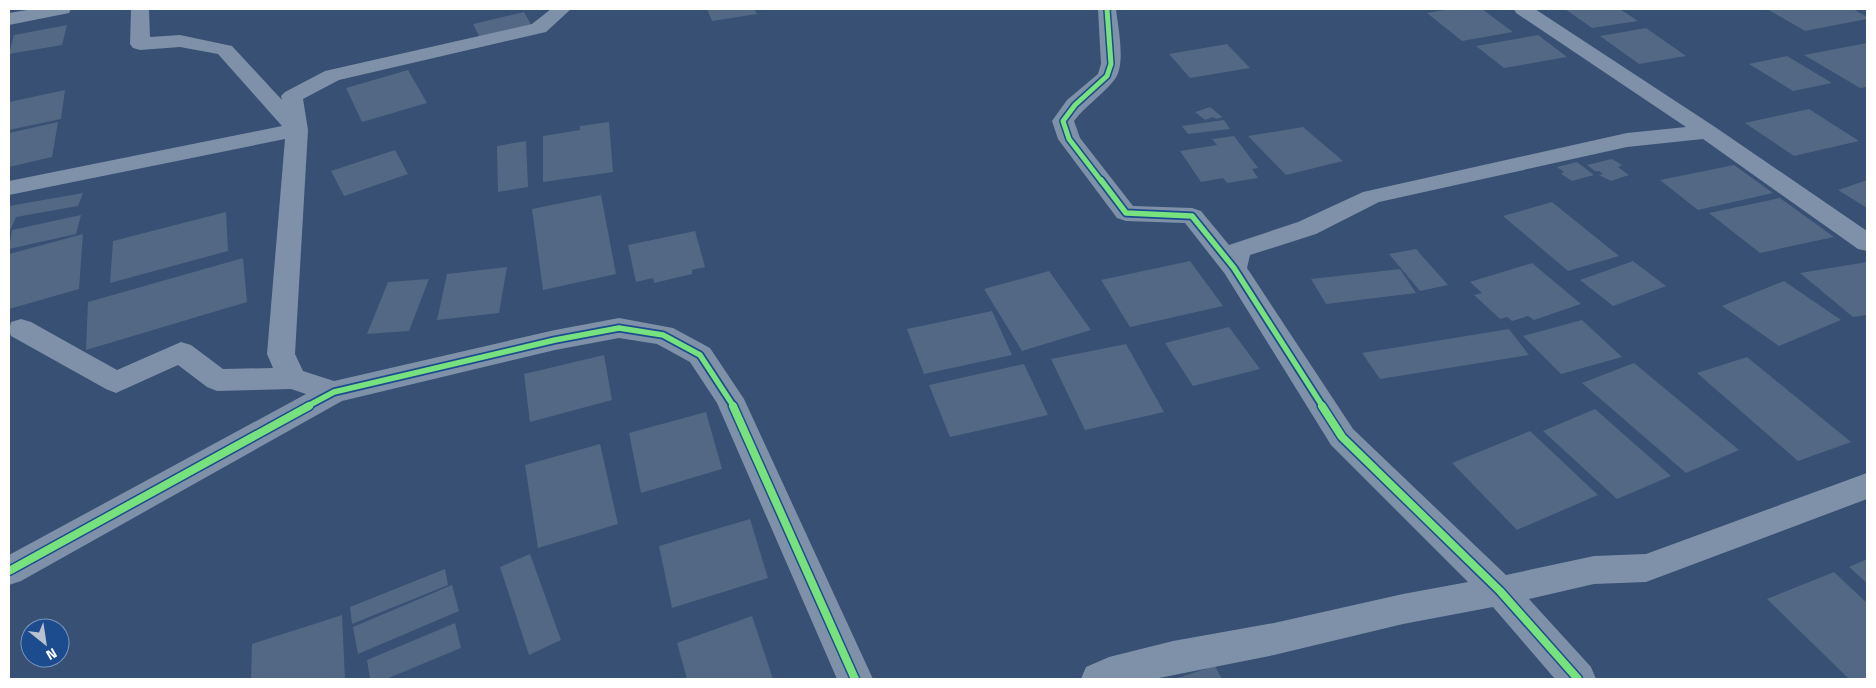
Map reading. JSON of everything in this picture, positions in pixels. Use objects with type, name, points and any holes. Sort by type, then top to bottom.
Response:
[{"type":"street","points":[[9,19],[62,9]]},
{"type":"street","points":[[140,9],[140,44],[180,41],[206,44],[225,50],[297,130]]},
{"type":"street","points":[[292,378],[280,354],[297,130],[292,96],[332,75],[539,28],[562,9]]},
{"type":"street","points":[[1107,9],[1111,64],[1107,76],[1075,105],[1063,121],[1069,139],[1126,213],[1192,216],[1234,268],[1342,437],[1500,591],[1578,679]]},
{"type":"street","points":[[1523,9],[1707,132],[1867,243]]},
{"type":"street","points":[[9,188],[297,130]]},
{"type":"street","points":[[1234,268],[1239,250],[1307,228],[1371,197],[1628,140],[1707,132]]},
{"type":"street","points":[[9,571],[334,392],[555,340],[619,328],[662,335],[700,355],[730,399],[855,679]]},
{"type":"street","points":[[21,329],[116,382],[181,352],[217,380],[292,378],[334,392]]},
{"type":"street","points":[[1099,679],[1109,674],[1173,658],[1274,639],[1404,609],[1500,591],[1594,570],[1646,568],[1867,486]]},
{"type":"building","points":[[707,9],[754,9],[757,14],[712,21]]},
{"type":"building","points":[[1451,9],[1482,9],[1513,32],[1462,41],[1427,13]]},
{"type":"building","points":[[1565,9],[1620,9],[1638,21],[1592,28]]},
{"type":"building","points":[[1767,9],[1853,9],[1867,17],[1867,19],[1805,31]]},
{"type":"building","points":[[524,12],[533,28],[481,40],[473,24]]},
{"type":"building","points":[[67,25],[62,45],[9,54],[14,35]]},
{"type":"building","points":[[1646,28],[1686,56],[1639,64],[1600,36]]},
{"type":"building","points":[[1538,35],[1567,57],[1504,68],[1476,46]]},
{"type":"building","points":[[1867,43],[1867,87],[1860,88],[1804,55]]},
{"type":"building","points":[[1227,44],[1250,68],[1190,78],[1169,54]]},
{"type":"building","points":[[1787,56],[1832,83],[1793,91],[1749,64]]},
{"type":"building","points":[[408,70],[427,103],[362,122],[346,88]]},
{"type":"building","points":[[65,90],[61,119],[9,130],[9,102]]},
{"type":"building","points":[[1210,107],[1223,117],[1216,119],[1213,117],[1205,120],[1195,112]]},
{"type":"building","points":[[1809,109],[1859,141],[1794,156],[1745,123]]},
{"type":"building","points":[[1224,120],[1230,129],[1188,134],[1182,126]]},
{"type":"building","points":[[58,122],[52,157],[9,167],[9,133]]},
{"type":"building","points":[[609,122],[613,172],[543,182],[543,136],[580,130],[580,126]]},
{"type":"building","points":[[1303,127],[1343,161],[1286,175],[1248,136]]},
{"type":"building","points":[[1234,136],[1258,168],[1252,169],[1258,178],[1227,183],[1223,178],[1201,182],[1180,151],[1217,145],[1212,139]]},
{"type":"building","points":[[526,141],[528,187],[498,192],[497,146]]},
{"type":"building","points":[[395,150],[408,174],[344,196],[331,171]]},
{"type":"building","points":[[1612,159],[1622,165],[1618,167],[1629,175],[1611,181],[1599,175],[1603,174],[1599,171],[1595,171],[1587,165]]},
{"type":"building","points":[[1577,162],[1594,175],[1572,181],[1561,174],[1564,172],[1557,167]]},
{"type":"building","points":[[1734,165],[1773,193],[1698,210],[1660,180]]},
{"type":"building","points":[[1867,180],[1867,208],[1838,190]]},
{"type":"building","points":[[83,193],[78,206],[16,217],[9,233],[9,206]]},
{"type":"building","points":[[601,195],[616,274],[543,290],[532,209]]},
{"type":"building","points":[[1780,198],[1834,237],[1760,253],[1709,213]]},
{"type":"building","points":[[1552,202],[1619,256],[1568,271],[1503,216]]},
{"type":"building","points":[[226,212],[228,251],[110,283],[113,241]]},
{"type":"building","points":[[81,215],[76,234],[9,249],[12,230]]},
{"type":"building","points":[[695,231],[705,267],[692,270],[692,274],[654,283],[653,278],[636,282],[628,245]]},
{"type":"building","points":[[83,234],[79,289],[9,309],[9,254]]},
{"type":"building","points":[[1416,249],[1448,285],[1420,291],[1389,254]]},
{"type":"building","points":[[243,258],[247,302],[86,350],[88,302]]},
{"type":"building","points":[[1190,261],[1223,306],[1130,327],[1101,280]]},
{"type":"building","points":[[1633,261],[1666,286],[1613,306],[1580,280]]},
{"type":"building","points":[[1867,262],[1867,315],[1853,317],[1800,273]]},
{"type":"building","points":[[1532,263],[1581,304],[1534,320],[1528,316],[1512,321],[1507,317],[1500,319],[1474,295],[1482,293],[1470,282]]},
{"type":"building","points":[[507,267],[499,313],[437,320],[447,274]]},
{"type":"building","points":[[1400,269],[1416,293],[1326,304],[1311,279]]},
{"type":"building","points":[[1049,271],[1091,330],[1022,351],[984,289]]},
{"type":"building","points":[[429,279],[409,331],[367,334],[388,282]]},
{"type":"building","points":[[1784,281],[1841,320],[1779,346],[1722,306]]},
{"type":"building","points":[[992,311],[1012,355],[924,374],[907,329]]},
{"type":"building","points":[[1582,320],[1622,357],[1561,374],[1523,336]]},
{"type":"building","points":[[1229,327],[1260,369],[1193,386],[1165,343]]},
{"type":"building","points":[[1509,329],[1529,355],[1380,379],[1362,353]]},
{"type":"building","points":[[1126,344],[1164,412],[1085,430],[1051,359]]},
{"type":"building","points":[[604,355],[612,400],[530,422],[524,374]]},
{"type":"building","points":[[1747,357],[1851,442],[1798,461],[1697,373]]},
{"type":"building","points":[[1634,363],[1739,450],[1686,473],[1582,383]]},
{"type":"building","points":[[1024,364],[1048,415],[950,437],[929,385]]},
{"type":"building","points":[[1595,409],[1671,476],[1617,499],[1543,431]]},
{"type":"building","points":[[706,412],[722,469],[641,493],[629,433]]},
{"type":"building","points":[[1530,431],[1598,495],[1517,530],[1452,463]]},
{"type":"building","points":[[600,444],[618,524],[538,548],[525,465]]},
{"type":"building","points":[[750,519],[768,578],[672,608],[659,546]]},
{"type":"building","points":[[530,554],[561,640],[529,655],[500,567]]},
{"type":"building","points":[[1867,559],[1867,583],[1849,567]]},
{"type":"building","points":[[445,569],[448,585],[352,624],[350,607]]},
{"type":"building","points":[[1834,572],[1867,603],[1867,679],[1849,679],[1767,599]]},
{"type":"building","points":[[452,585],[459,611],[358,654],[353,627]]},
{"type":"building","points":[[342,615],[345,679],[251,679],[252,644]]},
{"type":"building","points":[[752,616],[773,679],[687,679],[677,643]]},
{"type":"building","points":[[455,623],[461,648],[386,679],[370,679],[367,660]]},
{"type":"building","points":[[1215,666],[1222,679],[1174,679]]},
{"type":"cycle path","points":[[1107,9],[1111,64],[1107,76],[1075,105],[1063,121],[1069,139],[1126,213],[1192,216],[1234,268],[1342,437],[1500,591],[1578,679]]},
{"type":"cycle path","points":[[9,571],[334,392],[555,340],[619,328],[663,335],[700,355],[730,399],[855,679]]}]
